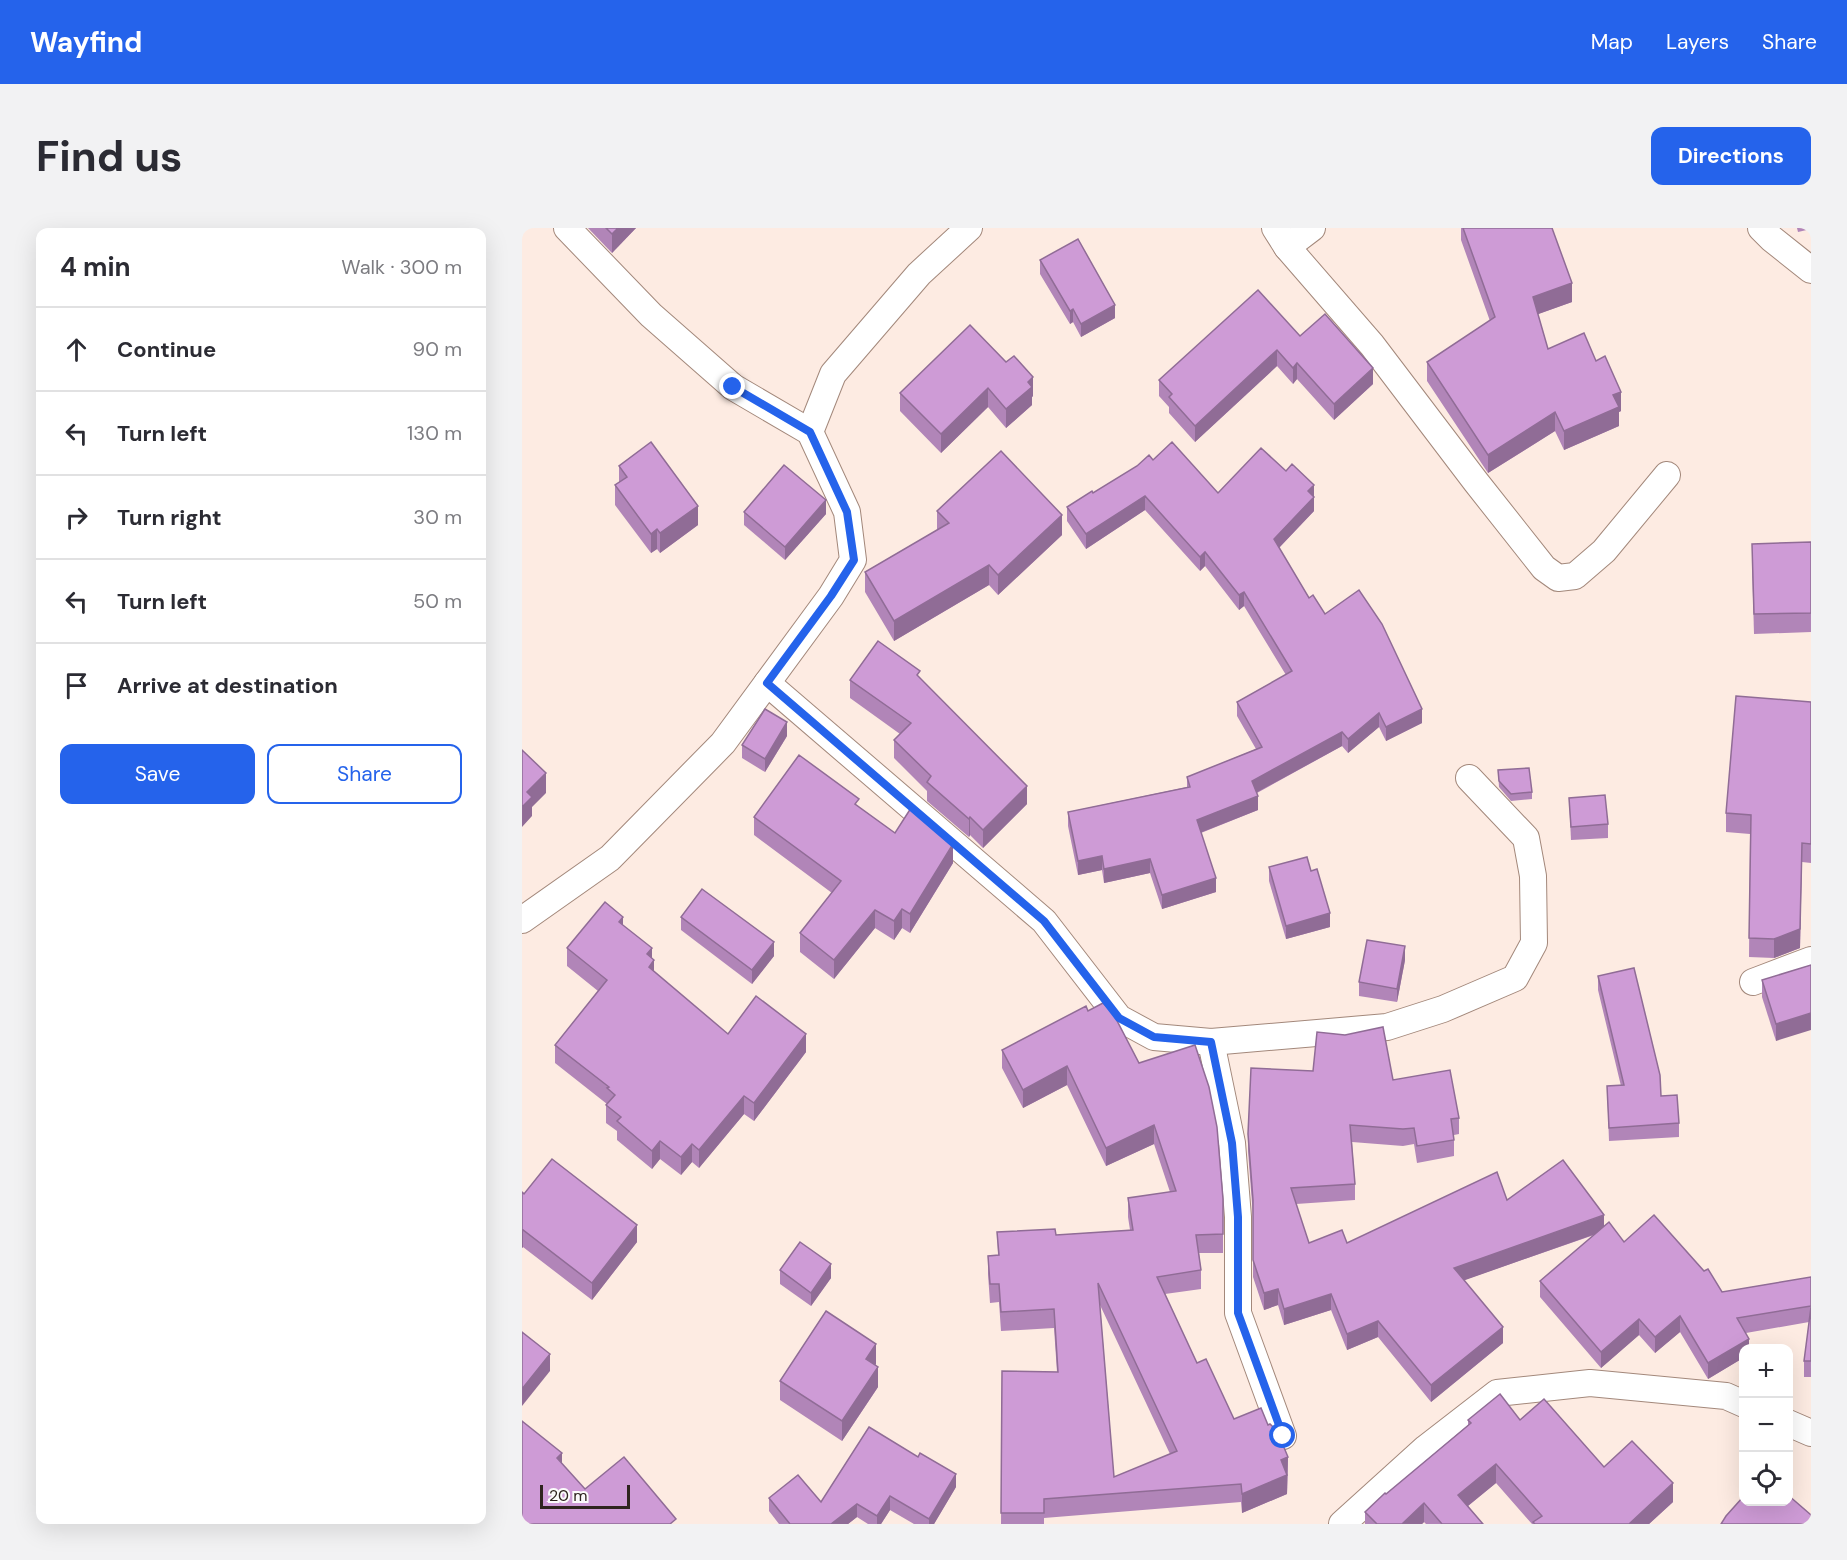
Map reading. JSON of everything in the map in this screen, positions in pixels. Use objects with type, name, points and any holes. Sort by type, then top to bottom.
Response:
[{"type":"street","points":[[522,920],[610,858],[723,743],[831,596],[854,560],[847,512],[810,432],[733,387],[651,315],[567,228]]},
{"type":"street","points":[[810,432],[833,374],[919,274],[969,228]]},
{"type":"street","points":[[1312,228],[1281,237],[1372,345],[1544,568],[1558,578],[1575,576],[1604,551],[1667,475]]},
{"type":"street","points":[[1761,228],[1811,270]]},
{"type":"street","points":[[767,683],[1044,921],[1119,1018],[1154,1037],[1211,1042],[1388,1027],[1443,1009],[1515,978],[1534,943],[1533,876],[1526,838],[1469,778]]},
{"type":"street","points":[[1753,982],[1811,960]]},
{"type":"street","points":[[1211,1042],[1232,1143],[1238,1217],[1238,1313],[1283,1436]]},
{"type":"street","points":[[1342,1524],[1426,1448],[1497,1393],[1590,1383],[1726,1396],[1739,1402]]},
{"type":"street","points":[[1793,1425],[1811,1433]]},
{"type":"building","points":[[606,228],[618,228],[612,234]]},
{"type":"building","points":[[1463,228],[1552,228],[1572,283],[1533,297],[1548,349],[1584,333],[1596,361],[1605,356],[1621,392],[1613,395],[1619,407],[1564,431],[1555,412],[1488,455],[1427,362],[1495,317]]},
{"type":"building","points":[[1078,239],[1115,305],[1081,324],[1073,309],[1070,311],[1040,260]]},
{"type":"building","points":[[1258,290],[1300,336],[1325,314],[1373,368],[1334,404],[1297,363],[1293,368],[1277,350],[1195,426],[1169,397],[1172,394],[1159,380]]},
{"type":"building","points":[[970,325],[1006,362],[1014,356],[1033,377],[1028,382],[1032,387],[1006,409],[988,388],[941,434],[900,393]]},
{"type":"building","points":[[651,442],[698,506],[660,533],[657,529],[651,534],[615,485],[627,477],[619,466]]},
{"type":"building","points":[[1172,442],[1218,493],[1261,448],[1286,471],[1292,464],[1314,485],[1308,491],[1314,497],[1274,539],[1309,598],[1313,595],[1325,614],[1359,590],[1382,624],[1422,709],[1386,727],[1379,713],[1348,739],[1342,732],[1252,781],[1258,796],[1197,820],[1216,878],[1162,895],[1150,859],[1104,869],[1102,856],[1078,861],[1068,812],[1190,787],[1187,777],[1262,747],[1237,702],[1292,671],[1244,592],[1239,595],[1205,552],[1200,557],[1145,496],[1086,534],[1067,507],[1137,466],[1149,455],[1153,460]]},
{"type":"building","points":[[1001,451],[1062,515],[998,575],[989,565],[894,621],[865,572],[949,523],[937,511]]},
{"type":"building","points":[[784,465],[826,500],[785,547],[744,512]]},
{"type":"building","points":[[1811,542],[1811,613],[1754,614],[1752,544]]},
{"type":"building","points":[[878,641],[920,671],[917,675],[1027,786],[983,830],[927,782],[931,776],[894,740],[911,723],[850,680]]},
{"type":"building","points":[[1736,696],[1811,702],[1811,844],[1802,843],[1800,929],[1774,939],[1749,938],[1751,815],[1726,813]]},
{"type":"building","points":[[765,709],[787,722],[765,759],[742,745]]},
{"type":"building","points":[[522,750],[546,773],[527,792],[532,797],[522,807]]},
{"type":"building","points":[[799,755],[859,799],[855,804],[895,833],[911,808],[953,844],[910,914],[902,909],[894,921],[875,910],[834,960],[800,933],[841,881],[754,817]]},
{"type":"building","points":[[1529,768],[1532,792],[1511,794],[1499,781],[1498,770]]},
{"type":"building","points":[[1605,795],[1608,824],[1571,827],[1569,798]]},
{"type":"building","points":[[1307,857],[1311,871],[1317,869],[1330,913],[1286,926],[1269,867]]},
{"type":"building","points":[[702,889],[774,942],[752,970],[681,917]]},
{"type":"building","points":[[605,902],[623,917],[619,922],[652,948],[647,954],[654,960],[649,967],[728,1034],[756,996],[806,1034],[754,1103],[744,1096],[699,1150],[692,1144],[681,1157],[660,1141],[652,1151],[617,1121],[621,1117],[606,1105],[615,1095],[607,1088],[609,1087],[555,1045],[607,980],[567,948]]},
{"type":"building","points":[[1367,940],[1405,946],[1397,989],[1359,982]]},
{"type":"building","points":[[1811,965],[1811,1013],[1776,1024],[1762,980]]},
{"type":"building","points":[[1634,968],[1660,1075],[1661,1096],[1677,1095],[1679,1123],[1609,1128],[1607,1086],[1624,1085],[1598,976]]},
{"type":"building","points":[[1103,1003],[1113,1013],[1139,1063],[1195,1045],[1209,1087],[1217,1127],[1223,1199],[1223,1234],[1196,1235],[1201,1270],[1157,1277],[1197,1363],[1206,1359],[1234,1419],[1261,1408],[1268,1425],[1270,1424],[1277,1431],[1288,1457],[1281,1460],[1287,1475],[1242,1494],[1241,1484],[1044,1499],[1044,1513],[1001,1513],[1002,1371],[1058,1372],[1054,1309],[1001,1312],[999,1284],[990,1284],[988,1256],[999,1255],[997,1232],[1055,1229],[1056,1235],[1133,1230],[1128,1198],[1176,1191],[1154,1125],[1106,1148],[1067,1066],[1023,1090],[1002,1050],[1086,1006],[1088,1011]],"holes":[[[1098,1283],[1177,1451],[1114,1477]]]},
{"type":"building","points":[[1383,1027],[1393,1080],[1450,1070],[1459,1118],[1451,1119],[1454,1140],[1417,1146],[1414,1128],[1350,1125],[1355,1184],[1291,1188],[1309,1243],[1342,1230],[1347,1243],[1497,1172],[1507,1200],[1563,1160],[1604,1215],[1454,1268],[1503,1327],[1431,1385],[1378,1321],[1347,1334],[1331,1294],[1284,1309],[1278,1289],[1264,1293],[1253,1260],[1253,1200],[1248,1134],[1251,1068],[1313,1071],[1317,1032],[1345,1035]]},
{"type":"building","points":[[552,1159],[637,1225],[592,1283],[523,1230],[522,1232],[522,1192],[524,1194]]},
{"type":"building","points":[[1654,1215],[1704,1271],[1708,1269],[1722,1292],[1811,1277],[1811,1306],[1737,1318],[1749,1339],[1708,1363],[1680,1316],[1655,1337],[1639,1319],[1601,1352],[1540,1281],[1609,1222],[1624,1242]]},
{"type":"building","points":[[800,1242],[831,1264],[811,1293],[780,1270]]},
{"type":"building","points":[[1811,1307],[1811,1361],[1804,1361]]},
{"type":"building","points":[[826,1311],[876,1344],[866,1359],[878,1367],[842,1421],[780,1381]]},
{"type":"building","points":[[522,1332],[550,1354],[522,1389]]},
{"type":"building","points":[[1500,1394],[1520,1420],[1544,1399],[1604,1467],[1632,1441],[1673,1483],[1629,1524],[1535,1524],[1533,1522],[1542,1516],[1496,1464],[1458,1495],[1483,1524],[1442,1524],[1424,1503],[1402,1524],[1377,1524],[1365,1512],[1471,1423],[1468,1420]]},
{"type":"building","points":[[522,1421],[562,1453],[557,1458],[585,1489],[624,1457],[676,1519],[670,1524],[522,1524]]},
{"type":"building","points":[[869,1427],[918,1457],[920,1453],[956,1474],[929,1519],[890,1496],[877,1516],[857,1504],[831,1524],[790,1524],[769,1498],[798,1475],[821,1502]]},
{"type":"building","points":[[1793,1499],[1811,1515],[1811,1523],[1721,1524],[1739,1501],[1739,1506],[1793,1506]]},
{"type":"route","points":[[733,387],[810,432],[847,512],[854,560],[831,596],[767,683],[1044,921],[1119,1018],[1154,1037],[1211,1042],[1232,1143],[1238,1217],[1238,1313],[1283,1436]]}]
